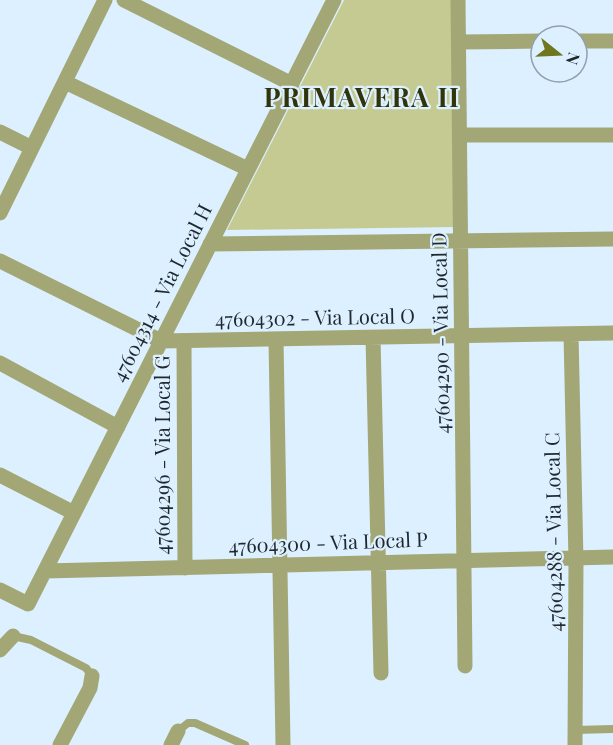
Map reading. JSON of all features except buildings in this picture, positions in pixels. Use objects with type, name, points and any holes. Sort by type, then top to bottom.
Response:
[{"type":"street","points":[[0,213],[105,0]]},
{"type":"street","points":[[124,0],[292,84]]},
{"type":"street","name":"47604314 - Via Local H","points":[[0,590],[28,604],[334,0]]},
{"type":"street","name":"47604290 - Via Local D","points":[[458,0],[465,666]]},
{"type":"street","points":[[459,42],[529,41]]},
{"type":"street","points":[[589,41],[613,41]]},
{"type":"street","points":[[64,82],[248,169]]},
{"type":"street","points":[[0,132],[32,148]]},
{"type":"street","points":[[460,135],[613,135]]},
{"type":"street","points":[[210,244],[613,238]]},
{"type":"street","points":[[0,261],[161,341]]},
{"type":"street","name":"47604302 - Via Local O","points":[[161,341],[613,333]]},
{"type":"street","name":"47604288 - Via Local C","points":[[571,334],[576,558],[575,737]]},
{"type":"street","points":[[373,338],[381,673]]},
{"type":"street","points":[[276,340],[283,743]]},
{"type":"street","name":"47604296 - Via Local G","points":[[184,342],[185,568]]},
{"type":"street","points":[[0,363],[118,427]]},
{"type":"street","points":[[0,475],[74,513]]},
{"type":"street","name":"47604300 - Via Local P","points":[[45,571],[613,557]]},
{"type":"street","points":[[0,650],[13,636]]},
{"type":"street","points":[[60,745],[90,688],[92,676]]},
{"type":"lane","points":[[13,636],[31,640],[49,649],[86,668],[92,676]]},
{"type":"lane","points":[[175,738],[188,723],[195,723],[245,745]]},
{"type":"lane","points":[[575,737],[613,729]]},
{"type":"green space","points":[[344,0],[453,0],[457,227],[227,230]]},
{"type":"district","name":"PRIMAVERA II","points":[[362,98]]}]
